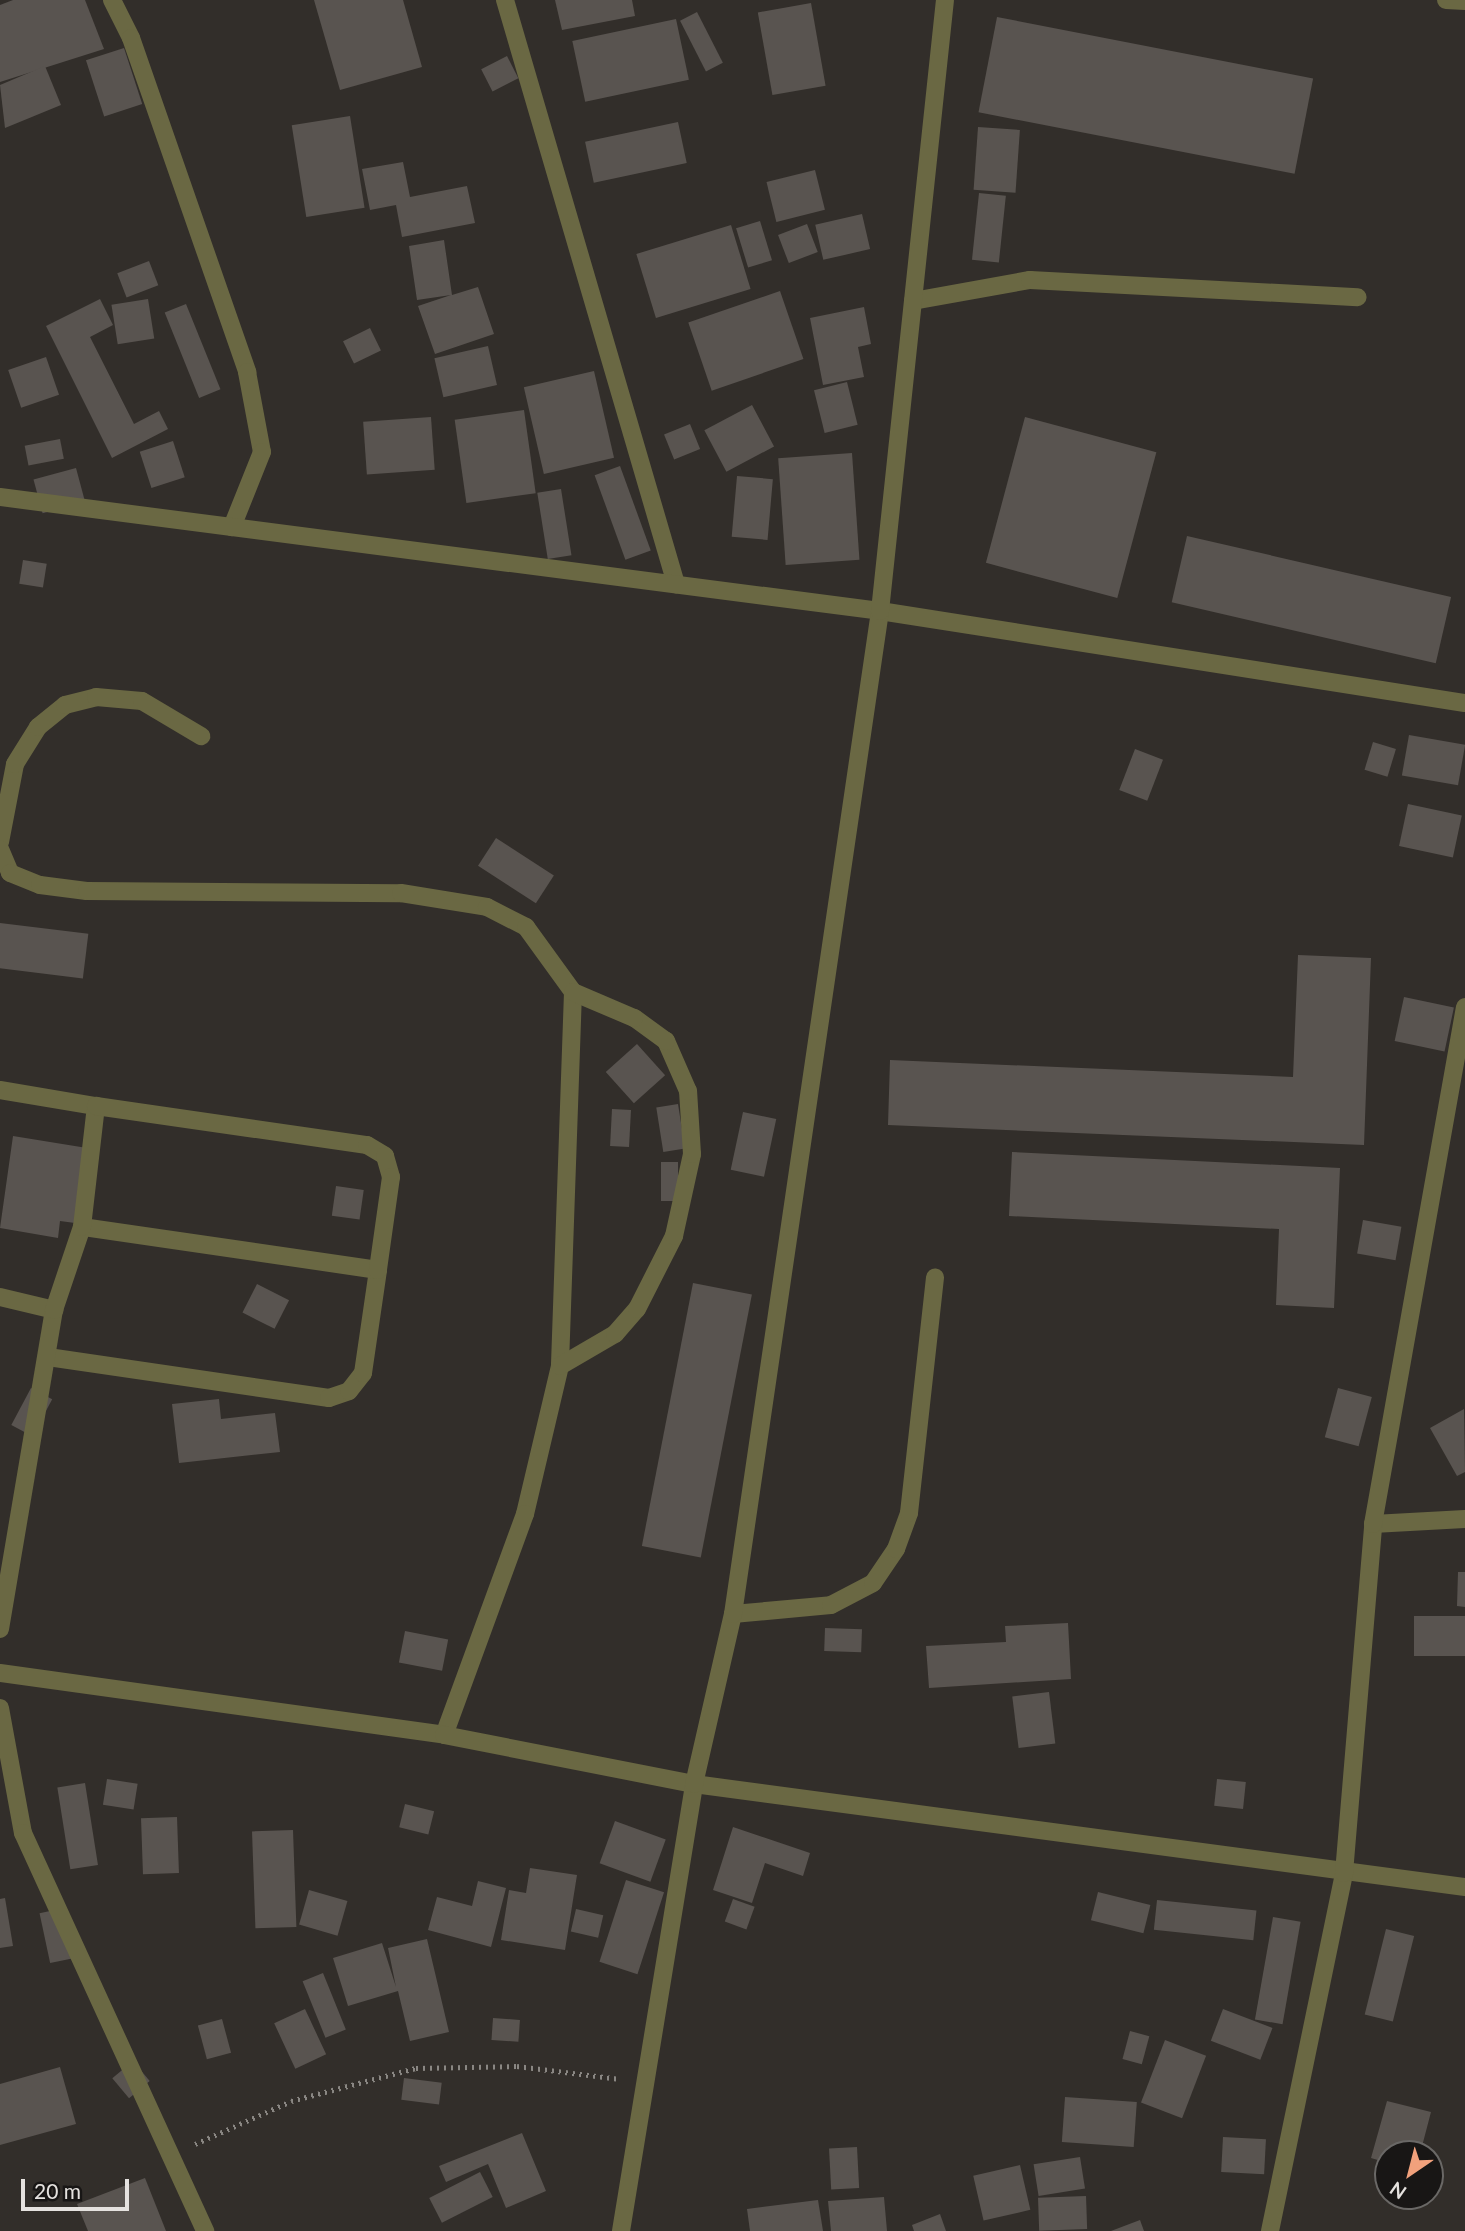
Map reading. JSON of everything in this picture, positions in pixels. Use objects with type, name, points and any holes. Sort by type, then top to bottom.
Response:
[{"type":"street","points":[[112,0],[131,38],[247,372],[262,452],[232,527]]},
{"type":"street","points":[[505,0],[676,584]]},
{"type":"street","points":[[621,2231],[642,2082],[694,1784],[733,1614],[880,611],[945,0]]},
{"type":"street","points":[[1446,0],[1465,2]]},
{"type":"street","points":[[912,301],[1030,280],[1358,297]]},
{"type":"street","points":[[0,497],[880,611],[1465,704]]},
{"type":"street","points":[[0,842],[15,764],[38,727],[65,705],[96,697],[142,701],[201,736]]},
{"type":"street","points":[[0,849],[10,873],[51,887],[401,893],[487,907],[526,927],[573,992],[634,1018],[666,1041],[688,1091],[692,1154],[674,1236],[637,1309],[615,1334],[560,1366]]},
{"type":"street","points":[[444,1735],[525,1514],[560,1366],[573,992]]},
{"type":"street","points":[[1270,2231],[1344,1873],[1373,1524],[1458,1092],[1465,1007]]},
{"type":"street","points":[[0,1090],[367,1145],[385,1156],[391,1177],[363,1373],[349,1391],[329,1398],[48,1357]]},
{"type":"street","points":[[0,1629],[29,1435],[48,1357],[54,1310],[82,1227],[96,1106]]},
{"type":"street","points":[[82,1227],[378,1270]]},
{"type":"street","points":[[733,1614],[831,1605],[873,1583],[896,1549],[909,1513],[935,1277]]},
{"type":"street","points":[[0,1297],[54,1310]]},
{"type":"street","points":[[1373,1524],[1465,1519]]},
{"type":"street","points":[[0,1673],[444,1735],[694,1784],[1344,1873],[1465,1887]]},
{"type":"street","points":[[0,1708],[23,1833],[205,2231]]},
{"type":"path","points":[[171,2154],[291,2101],[416,2068],[517,2066],[642,2082]]},
{"type":"building","points":[[13,0],[85,0],[104,49],[0,82],[0,5]]},
{"type":"building","points":[[314,0],[403,0],[422,67],[340,90]]},
{"type":"building","points":[[555,0],[632,0],[635,16],[562,30]]},
{"type":"building","points":[[811,3],[826,86],[772,95],[758,12]]},
{"type":"building","points":[[697,12],[723,63],[706,71],[680,21]]},
{"type":"building","points":[[997,17],[1313,78],[1295,174],[978,112]]},
{"type":"building","points":[[676,19],[689,80],[585,102],[572,41]]},
{"type":"building","points":[[124,48],[142,104],[104,116],[86,60]]},
{"type":"building","points":[[507,56],[518,78],[493,91],[481,69]]},
{"type":"building","points":[[45,66],[61,105],[5,128],[0,85]]},
{"type":"building","points":[[350,116],[365,208],[306,217],[292,125]]},
{"type":"building","points":[[678,122],[687,163],[594,183],[585,142]]},
{"type":"building","points":[[978,127],[1020,130],[1016,193],[974,190]]},
{"type":"building","points":[[403,162],[410,197],[467,186],[475,223],[402,237],[396,205],[370,210],[362,169]]},
{"type":"building","points":[[815,170],[825,210],[776,222],[766,182]]},
{"type":"building","points":[[979,193],[1006,196],[999,262],[972,260]]},
{"type":"building","points":[[862,214],[870,249],[823,260],[815,225]]},
{"type":"building","points":[[760,221],[772,260],[748,268],[736,228]]},
{"type":"building","points":[[807,224],[818,252],[789,263],[778,235]]},
{"type":"building","points":[[731,225],[751,289],[656,318],[636,254]]},
{"type":"building","points":[[444,240],[452,295],[478,287],[494,334],[435,354],[418,306],[451,295],[417,300],[409,246]]},
{"type":"building","points":[[149,261],[158,285],[127,297],[117,273]]},
{"type":"building","points":[[780,291],[803,359],[712,391],[688,323]]},
{"type":"building","points":[[100,299],[113,325],[90,337],[134,424],[159,411],[168,429],[112,458],[46,326]]},
{"type":"building","points":[[148,299],[154,339],[118,344],[111,305]]},
{"type":"building","points":[[186,304],[220,389],[199,398],[165,313]]},
{"type":"building","points":[[864,307],[871,344],[858,347],[864,377],[823,385],[810,318]]},
{"type":"building","points":[[370,328],[381,350],[354,364],[343,341]]},
{"type":"building","points":[[488,346],[497,385],[443,397],[434,358]]},
{"type":"building","points":[[46,357],[59,395],[21,408],[8,370]]},
{"type":"building","points":[[594,371],[614,458],[544,474],[524,387]]},
{"type":"building","points":[[847,382],[858,425],[825,433],[814,390]]},
{"type":"building","points":[[752,405],[774,446],[726,472],[704,430]]},
{"type":"building","points":[[524,410],[536,493],[466,503],[455,420]]},
{"type":"building","points":[[431,417],[435,470],[367,475],[363,422]]},
{"type":"building","points":[[1025,417],[1156,452],[1117,598],[986,563]]},
{"type":"building","points":[[690,424],[700,449],[674,460],[664,434]]},
{"type":"building","points":[[60,439],[64,459],[28,466],[25,446]]},
{"type":"building","points":[[173,441],[185,477],[151,488],[140,452]]},
{"type":"building","points":[[852,453],[859,560],[786,565],[778,458]]},
{"type":"building","points":[[620,466],[651,551],[625,560],[595,475]]},
{"type":"building","points":[[76,468],[85,502],[43,513],[33,479]]},
{"type":"building","points":[[737,476],[773,479],[768,540],[732,537]]},
{"type":"building","points":[[561,489],[571,555],[548,559],[537,493]]},
{"type":"building","points":[[1187,536],[1451,597],[1436,663],[1172,602]]},
{"type":"building","points":[[23,560],[47,564],[43,587],[19,584]]},
{"type":"building","points":[[1409,735],[1465,745],[1458,785],[1402,775]]},
{"type":"building","points":[[1373,742],[1396,749],[1387,777],[1365,770]]},
{"type":"building","points":[[1135,749],[1163,760],[1147,801],[1119,790]]},
{"type":"building","points":[[1408,804],[1462,815],[1453,857],[1399,846]]},
{"type":"building","points":[[496,838],[554,876],[536,903],[478,866]]},
{"type":"building","points":[[0,923],[88,934],[83,979],[0,968]]},
{"type":"building","points":[[1298,955],[1371,958],[1364,1145],[888,1125],[890,1060],[1293,1077]]},
{"type":"building","points":[[1404,997],[1454,1008],[1445,1052],[1395,1041]]},
{"type":"building","points":[[637,1044],[665,1075],[634,1103],[606,1072]]},
{"type":"building","points":[[678,1104],[685,1148],[663,1152],[656,1107]]},
{"type":"building","points":[[612,1109],[631,1110],[629,1147],[610,1146]]},
{"type":"building","points":[[743,1112],[776,1119],[764,1177],[731,1170]]},
{"type":"building","points":[[13,1136],[87,1148],[75,1223],[60,1221],[58,1238],[0,1228]]},
{"type":"building","points":[[1012,1152],[1340,1168],[1334,1308],[1276,1305],[1279,1229],[1009,1216]]},
{"type":"building","points":[[661,1162],[678,1162],[678,1201],[661,1201]]},
{"type":"building","points":[[336,1186],[364,1190],[360,1220],[332,1216]]},
{"type":"building","points":[[1363,1220],[1401,1227],[1396,1260],[1357,1253]]},
{"type":"building","points":[[693,1283],[752,1294],[701,1558],[642,1546]]},
{"type":"building","points":[[257,1284],[289,1300],[275,1329],[242,1313]]},
{"type":"building","points":[[31,1388],[52,1399],[32,1436],[11,1425]]},
{"type":"building","points":[[1338,1388],[1372,1397],[1359,1446],[1325,1437]]},
{"type":"building","points":[[219,1399],[221,1419],[275,1413],[280,1452],[179,1463],[172,1404]]},
{"type":"building","points":[[1464,1409],[1465,1472],[1457,1476],[1430,1428]]},
{"type":"building","points":[[1458,1572],[1465,1572],[1465,1607],[1457,1606]]},
{"type":"building","points":[[1414,1616],[1465,1616],[1465,1656],[1414,1656]]},
{"type":"building","points":[[1068,1623],[1071,1679],[929,1688],[926,1646],[1006,1642],[1005,1626]]},
{"type":"building","points":[[825,1628],[862,1629],[861,1652],[824,1651]]},
{"type":"building","points":[[405,1631],[448,1639],[442,1671],[399,1662]]},
{"type":"building","points":[[1049,1692],[1055,1744],[1019,1748],[1012,1697]]},
{"type":"building","points":[[107,1779],[138,1784],[134,1810],[103,1805]]},
{"type":"building","points":[[1217,1779],[1246,1782],[1243,1809],[1214,1806]]},
{"type":"building","points":[[85,1783],[98,1865],[70,1869],[57,1787]]},
{"type":"building","points":[[405,1804],[434,1811],[428,1835],[399,1827]]},
{"type":"building","points":[[177,1817],[179,1873],[143,1874],[141,1818]]},
{"type":"building","points":[[615,1821],[666,1839],[650,1882],[600,1863]]},
{"type":"building","points":[[733,1827],[810,1853],[803,1876],[765,1863],[752,1903],[713,1890]]},
{"type":"building","points":[[293,1830],[296,1927],[255,1928],[252,1831]]},
{"type":"building","points":[[530,1868],[577,1875],[565,1950],[501,1940],[509,1890],[526,1893]]},
{"type":"building","points":[[626,1880],[664,1892],[637,1974],[599,1962]]},
{"type":"building","points":[[478,1881],[506,1888],[491,1947],[428,1930],[437,1897],[472,1906]]},
{"type":"building","points":[[309,1890],[347,1901],[338,1936],[299,1925]]},
{"type":"building","points":[[1098,1892],[1150,1905],[1143,1933],[1091,1920]]},
{"type":"building","points":[[5,1898],[13,1946],[0,1948],[0,1899]]},
{"type":"building","points":[[733,1899],[755,1907],[746,1929],[725,1922]]},
{"type":"building","points":[[1157,1900],[1256,1910],[1253,1940],[1154,1930]]},
{"type":"building","points":[[64,1908],[75,1958],[50,1963],[40,1913]]},
{"type":"building","points":[[576,1909],[603,1915],[598,1938],[571,1931]]},
{"type":"building","points":[[1273,1917],[1301,1922],[1283,2024],[1255,2019]]},
{"type":"building","points":[[1386,1929],[1414,1936],[1393,2021],[1365,2014]]},
{"type":"building","points":[[427,1939],[449,2032],[410,2041],[398,1991],[348,2006],[333,1958],[382,1943],[396,1987],[388,1948]]},
{"type":"building","points":[[323,1973],[346,2030],[325,2038],[303,1981]]},
{"type":"building","points":[[305,2009],[326,2054],[295,2069],[274,2023]]},
{"type":"building","points":[[1223,2009],[1272,2028],[1260,2060],[1211,2041]]},
{"type":"building","points":[[493,2018],[520,2020],[518,2042],[491,2040]]},
{"type":"building","points":[[222,2019],[231,2053],[207,2059],[198,2025]]},
{"type":"building","points":[[1130,2031],[1149,2036],[1142,2064],[1122,2059]]},
{"type":"building","points":[[1165,2040],[1206,2056],[1182,2118],[1141,2103]]},
{"type":"building","points":[[133,2061],[150,2081],[129,2098],[112,2078]]},
{"type":"building","points":[[60,2067],[76,2124],[0,2145],[0,2084]]},
{"type":"building","points":[[404,2078],[442,2083],[439,2104],[401,2100]]},
{"type":"building","points":[[1065,2097],[1137,2102],[1134,2147],[1062,2142]]},
{"type":"building","points":[[1387,2101],[1431,2112],[1424,2140],[1376,2140]]},
{"type":"building","points":[[522,2133],[546,2191],[506,2208],[488,2164],[446,2182],[439,2166]]},
{"type":"building","points":[[1223,2137],[1266,2139],[1264,2174],[1221,2172]]},
{"type":"building","points":[[857,2147],[859,2188],[831,2189],[829,2148]]},
{"type":"building","points":[[1080,2157],[1085,2189],[1039,2196],[1034,2164]]},
{"type":"building","points":[[1020,2165],[1030,2210],[984,2221],[973,2176]]},
{"type":"building","points":[[480,2172],[493,2197],[442,2223],[429,2198]]},
{"type":"building","points":[[145,2178],[166,2231],[88,2231],[77,2204]]},
{"type":"building","points":[[1086,2196],[1087,2229],[1039,2231],[1038,2198]]},
{"type":"building","points":[[884,2197],[887,2231],[831,2231],[828,2201]]},
{"type":"building","points":[[818,2200],[823,2231],[750,2231],[747,2209]]},
{"type":"building","points":[[940,2214],[946,2231],[914,2231],[912,2225]]},
{"type":"building","points":[[1140,2220],[1144,2231],[1111,2231]]}]
